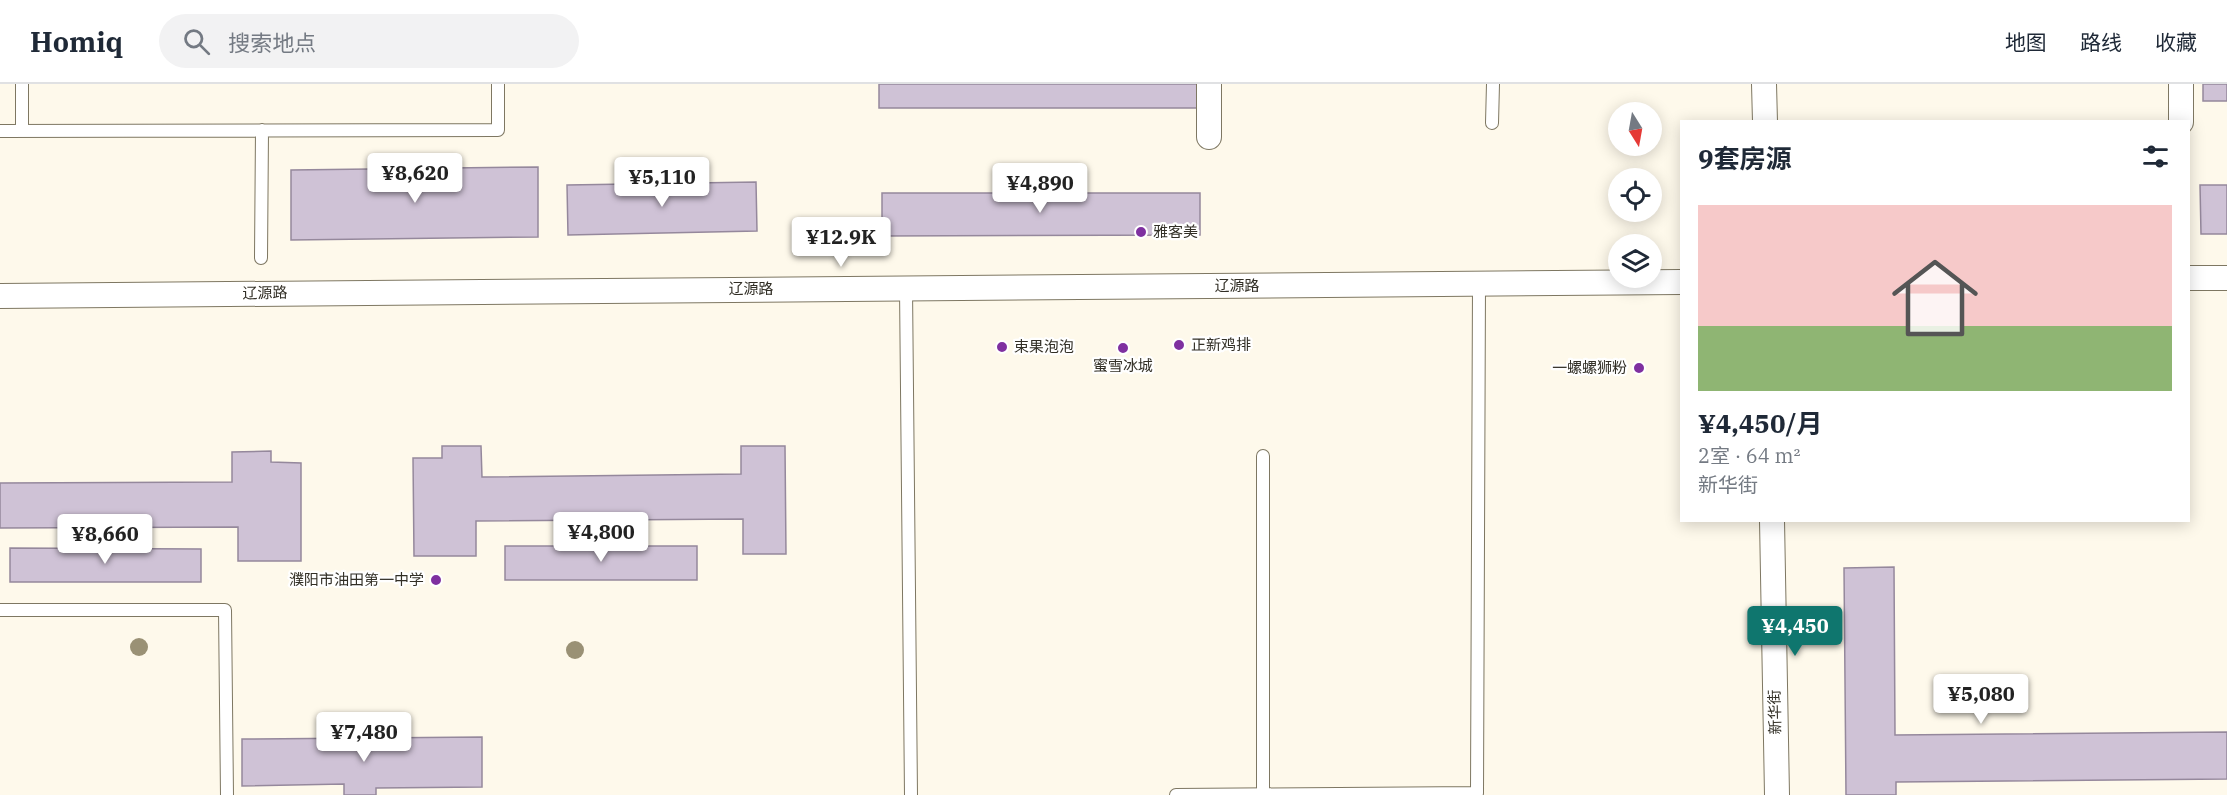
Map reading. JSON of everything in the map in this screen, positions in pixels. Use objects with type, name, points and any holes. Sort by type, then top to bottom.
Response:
[{"type":"street","points":[[1209,84],[1209,137]]},
{"type":"street","points":[[1764,84],[1765,120]]},
{"type":"street","points":[[2181,84],[2181,120]]},
{"type":"street","points":[[2190,278],[2227,278]]},
{"type":"street","name":"辽源路","points":[[0,296],[1680,282]]},
{"type":"street","name":"新华街","points":[[1772,522],[1777,795]]},
{"type":"lane","points":[[22,84],[22,130]]},
{"type":"lane","points":[[0,131],[498,130],[498,84]]},
{"type":"lane","points":[[1492,123],[1493,84]]},
{"type":"lane","points":[[261,258],[262,130]]},
{"type":"lane","points":[[1176,795],[1477,793],[1479,284]]},
{"type":"lane","points":[[906,288],[911,795]]},
{"type":"lane","points":[[1263,456],[1263,794]]},
{"type":"lane","points":[[0,610],[225,610],[226,795]]},
{"type":"building","points":[[879,84],[1198,84],[1198,108],[879,108]]},
{"type":"building","points":[[2203,84],[2227,84],[2227,101],[2203,101]]},
{"type":"building","points":[[538,167],[538,237],[291,240],[291,170]]},
{"type":"building","points":[[756,182],[757,231],[568,235],[567,185]]},
{"type":"building","points":[[2200,185],[2227,185],[2227,234],[2201,234]]},
{"type":"building","points":[[882,193],[1200,193],[1200,235],[882,236]]},
{"type":"building","points":[[442,446],[481,446],[482,477],[741,474],[741,446],[785,446],[786,554],[743,554],[743,519],[476,521],[476,556],[414,556],[413,458],[442,458]]},
{"type":"building","points":[[271,451],[271,462],[301,463],[301,561],[238,561],[238,527],[0,528],[0,483],[232,482],[232,452]]},
{"type":"building","points":[[505,546],[697,546],[697,580],[505,580]]},
{"type":"building","points":[[10,548],[201,549],[201,582],[10,582]]},
{"type":"building","points":[[1894,567],[1895,735],[2227,732],[2227,779],[1896,782],[1896,795],[1846,795],[1844,568]]},
{"type":"building","points":[[482,737],[482,787],[376,788],[376,795],[344,795],[344,784],[242,786],[242,739]]},
{"type":"place","name":"雅客美","points":[[1141,232]]},
{"type":"place","name":"正新鸡排","points":[[1179,345]]},
{"type":"place","name":"束果泡泡","points":[[1002,347]]},
{"type":"place","name":"蜜雪冰城","points":[[1123,348]]},
{"type":"place","name":"一螺螺狮粉","points":[[1639,368]]},
{"type":"place","name":"濮阳市油田第一中学","points":[[436,580]]}]
